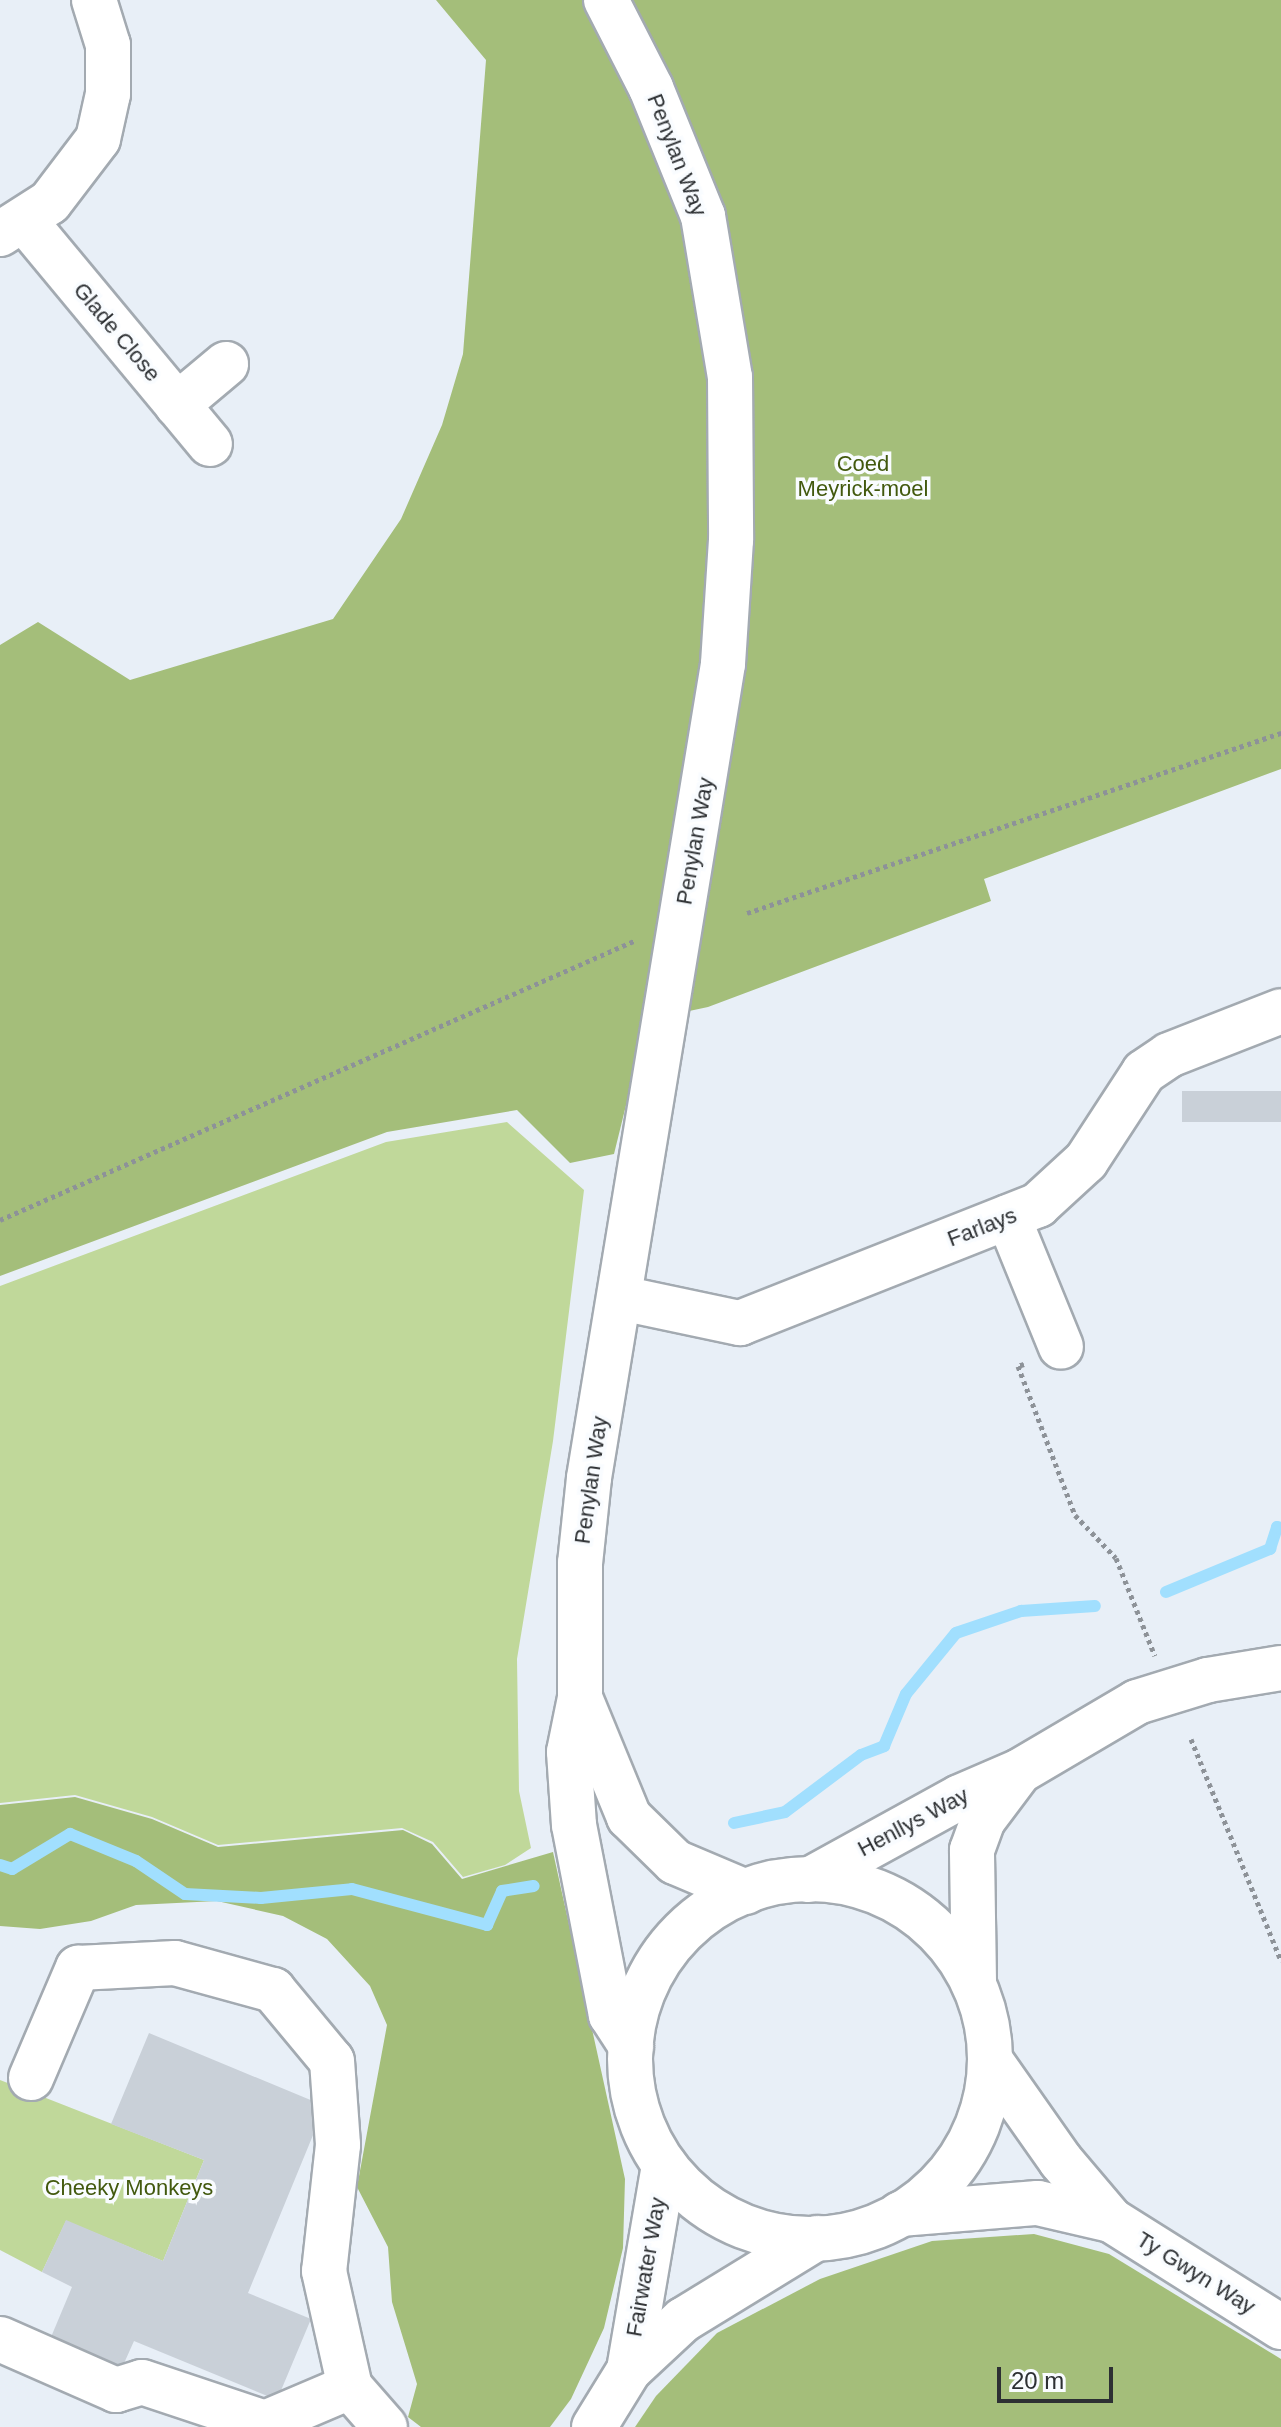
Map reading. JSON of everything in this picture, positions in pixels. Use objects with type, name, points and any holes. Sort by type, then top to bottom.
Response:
[{"type":"street","name":"Glade Close","points":[[94,0],[108,45],[108,94],[98,139],[50,202],[12,227],[210,444]]},
{"type":"street","name":"Penylan Way","points":[[606,0],[651,88],[703,216],[730,377],[731,540],[723,664],[580,1563],[580,1698],[569,1752],[574,1825],[611,2015],[631,2046]]},
{"type":"street","points":[[177,405],[226,364]]},
{"type":"street","name":"Farlays","points":[[621,1298],[740,1323],[1038,1205],[1086,1161],[1144,1072],[1169,1055],[1281,1011]]},
{"type":"street","points":[[1008,1217],[1061,1347]]},
{"type":"street","name":"Henllys Way","points":[[809,1880],[889,1833],[1020,1771],[1137,1702],[1208,1680],[1281,1668]]},
{"type":"street","name":"Penylan Way","points":[[580,1698],[629,1817],[675,1862],[746,1892]]},
{"type":"street","name":"Henllys Way","points":[[974,1983],[972,1850],[983,1820],[1020,1771]]},
{"type":"street","points":[[809,1880],[873,1890],[904,1905],[940,1935],[974,1983],[985,2016],[990,2060],[979,2120],[964,2152],[943,2180],[897,2215],[852,2233],[817,2238],[782,2236],[737,2222],[688,2191],[664,2165],[635,2101],[631,2046],[641,1997],[656,1965],[704,1913],[746,1892],[809,1880]]},
{"type":"street","points":[[31,2078],[78,1968],[175,1963],[273,1990],[332,2061],[338,2145],[324,2271],[350,2387],[385,2427]]},
{"type":"street","name":"Ty Gwyn Way","points":[[990,2060],[1061,2161],[1111,2220],[1281,2327]]},
{"type":"street","name":"Fairwater Way","points":[[629,2370],[664,2165]]},
{"type":"street","name":"Ty Gwyn Way","points":[[897,2215],[1038,2203],[1111,2220]]},
{"type":"street","name":"Fairwater Way","points":[[594,2427],[629,2370],[683,2320],[730,2287],[817,2238]]},
{"type":"street","points":[[0,2339],[116,2390],[142,2382],[265,2423],[350,2387]]},
{"type":"path","points":[[747,913],[1281,733]]},
{"type":"path","points":[[0,1220],[636,940]]},
{"type":"path","points":[[1061,1347],[1018,1366],[1075,1515],[1116,1558],[1159,1667]]},
{"type":"path","points":[[1191,1739],[1281,1961]]},
{"type":"green space","name":"Coed Meyrick-moel","points":[[436,0],[1281,0],[1281,769],[984,879],[991,901],[708,1007],[647,1020],[614,1154],[570,1163],[517,1110],[387,1132],[0,1276],[0,645],[38,622],[130,680],[333,619],[401,519],[442,425],[463,354],[486,60]]},
{"type":"green space","points":[[507,1122],[584,1190],[553,1441],[517,1659],[519,1791],[531,1848],[505,1865],[463,1877],[433,1842],[402,1828],[218,1845],[152,1817],[75,1795],[0,1803],[0,1286],[386,1142]]},
{"type":"green space","points":[[75,1797],[152,1819],[218,1847],[403,1830],[432,1844],[462,1879],[553,1852],[625,2179],[623,2248],[604,2328],[571,2399],[550,2427],[421,2427],[408,2417],[417,2384],[392,2302],[388,2247],[357,2187],[387,2025],[370,1986],[327,1939],[283,1916],[217,1901],[136,1905],[91,1921],[40,1929],[0,1926],[0,1805]]},
{"type":"green space","name":"Cheeky Monkeys","points":[[0,2080],[204,2160],[163,2261],[66,2221],[42,2272],[0,2250]]},
{"type":"green space","points":[[1034,2234],[1109,2254],[1281,2359],[1281,2427],[635,2427],[656,2396],[717,2333],[820,2279],[932,2241]]},
{"type":"building","points":[[1182,1091],[1281,1091],[1281,1122],[1182,1122]]},
{"type":"building","points":[[149,2033],[325,2106],[248,2293],[311,2319],[277,2400],[134,2341],[117,2379],[46,2349],[72,2287],[42,2272],[66,2220],[163,2261],[204,2160],[111,2124]]},
{"type":"waterway","points":[[1166,1592],[1270,1549],[1277,1527],[1281,1528]]},
{"type":"waterway","points":[[734,1823],[785,1812],[861,1755],[884,1746],[906,1694],[956,1633],[1021,1611],[1095,1606]]},
{"type":"waterway","points":[[0,1865],[12,1869],[70,1834],[136,1861],[185,1894],[261,1898],[352,1889],[487,1925],[502,1891],[534,1886]]}]
